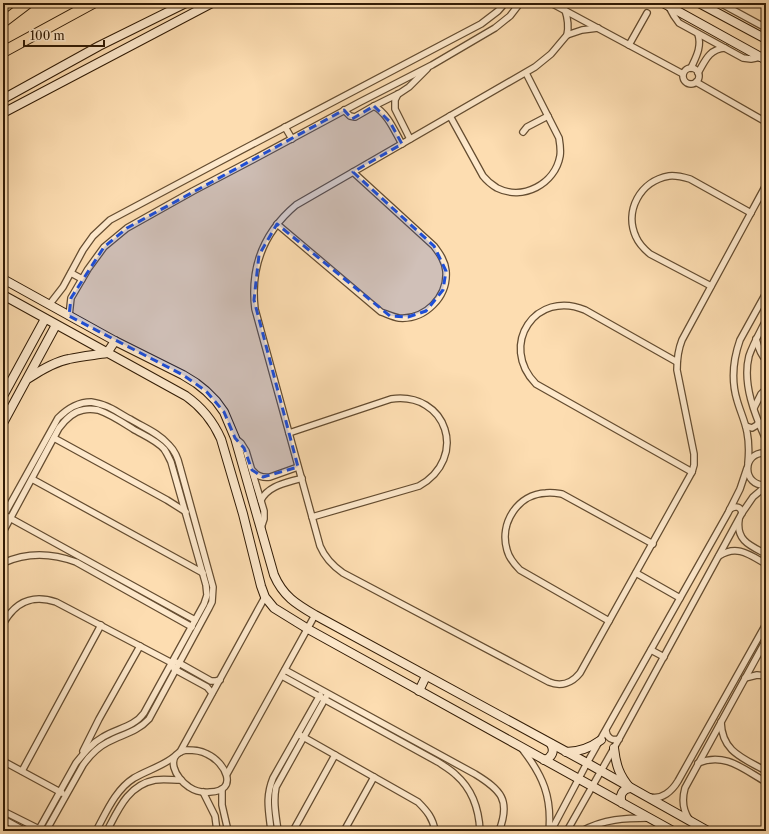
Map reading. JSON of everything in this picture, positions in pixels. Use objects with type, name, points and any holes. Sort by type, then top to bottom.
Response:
[{"type":"highway","points":[[3,16],[27,3]]},
{"type":"highway","points":[[3,22],[27,3]]},
{"type":"highway","points":[[3,52],[93,3]]},
{"type":"street","points":[[3,98],[99,46],[186,3]]},
{"type":"street","points":[[3,113],[212,3]]},
{"type":"street","points":[[49,305],[63,287],[83,250],[93,236],[110,220],[481,24],[498,11],[505,3]]},
{"type":"street","points":[[69,316],[71,298],[88,269],[104,247],[127,228],[396,82],[432,65],[495,28],[506,20],[520,3]]},
{"type":"street","points":[[551,3],[683,74]]},
{"type":"street","points":[[699,3],[766,39]]},
{"type":"street","points":[[720,3],[766,28]]},
{"type":"street","points":[[666,5],[679,23],[698,34],[743,58],[764,58]]},
{"type":"street","points":[[666,5],[764,58]]},
{"type":"street","points":[[565,10],[568,20],[567,35],[551,54],[539,64],[526,73],[296,205],[282,217],[267,239],[259,255],[254,282],[255,309],[322,551],[332,564],[339,570],[552,683],[564,684],[577,676],[653,544],[692,472],[694,465],[694,454],[677,370],[678,351],[682,340],[766,185]]},
{"type":"street","points":[[629,45],[647,12]]},
{"type":"street","points":[[475,27],[484,35]]},
{"type":"street","points":[[567,35],[582,30],[598,28]]},
{"type":"street","points":[[683,74],[686,70],[691,68],[699,50],[700,40],[698,34]]},
{"type":"street","points":[[683,74],[683,78],[687,84],[696,82],[699,78],[698,73],[709,55],[714,50],[724,48]]},
{"type":"street","points":[[699,50],[709,55]]},
{"type":"street","points":[[344,110],[350,116],[355,117],[400,92],[414,82],[432,65]]},
{"type":"street","points":[[691,68],[698,73]]},
{"type":"street","points":[[450,116],[483,176],[489,183],[497,188],[514,192],[524,192],[540,186],[548,180],[557,165],[560,156],[559,138],[526,73]]},
{"type":"street","points":[[696,82],[766,122]]},
{"type":"street","points":[[400,92],[395,100],[394,106],[410,139]]},
{"type":"street","points":[[374,106],[380,109],[387,117],[402,144]]},
{"type":"street","points":[[387,117],[396,111]]},
{"type":"street","points":[[523,132],[527,127],[548,116]]},
{"type":"street","points":[[285,127],[292,139]]},
{"type":"street","points":[[277,224],[382,312],[394,317],[408,318],[426,311],[439,298],[444,285],[446,271],[440,254],[434,246],[353,172]]},
{"type":"street","points":[[711,286],[650,254],[642,247],[636,238],[633,229],[632,213],[636,200],[642,190],[650,183],[660,178],[680,176],[690,179],[751,213]]},
{"type":"street","points":[[71,273],[82,279]]},
{"type":"street","points":[[3,279],[115,341],[183,375],[196,383],[216,401],[224,412],[235,438],[274,575],[281,589],[292,600],[315,615],[587,763],[708,831]]},
{"type":"street","points":[[3,295],[186,396],[204,410],[214,424],[221,440],[261,586],[265,597],[274,608],[308,629],[673,831]]},
{"type":"street","points":[[765,297],[740,340],[733,365],[733,382],[734,391],[746,426],[748,440],[748,473],[750,478],[757,484],[766,485]]},
{"type":"street","points":[[677,362],[585,310],[578,307],[562,305],[554,306],[539,313],[533,318],[524,332],[520,348],[522,364],[525,371],[536,384],[692,472]]},
{"type":"street","points":[[3,396],[45,318]]},
{"type":"street","points":[[766,320],[756,339],[750,356],[747,373],[749,390],[754,408],[766,440]]},
{"type":"street","points":[[3,423],[56,325]]},
{"type":"street","points":[[756,339],[760,352],[766,360]]},
{"type":"street","points":[[108,353],[115,341]]},
{"type":"street","points":[[27,380],[40,371],[61,361],[108,353]]},
{"type":"street","points":[[754,408],[761,394],[766,389]]},
{"type":"street","points":[[289,432],[391,399],[399,398],[415,400],[429,407],[440,418],[446,433],[447,449],[442,464],[433,477],[426,482],[419,486],[312,517]]},
{"type":"street","points":[[46,831],[83,765],[94,752],[107,742],[136,730],[145,723],[152,714],[212,602],[213,595],[212,580],[178,458],[169,444],[155,433],[113,409],[98,403],[90,402],[72,407],[58,418],[53,426],[4,516],[11,518],[195,620]]},
{"type":"street","points":[[3,532],[64,421],[76,412],[90,409],[97,410],[152,440],[164,449],[171,462],[181,495],[203,573],[207,595],[206,600],[192,627],[141,718],[131,725],[103,737],[88,748],[76,763],[38,830],[3,811]]},
{"type":"street","points":[[746,426],[752,428],[759,422]]},
{"type":"street","points":[[54,438],[186,512]]},
{"type":"street","points":[[235,438],[244,448],[261,500],[265,516],[261,528]]},
{"type":"street","points":[[550,831],[730,509],[740,489],[751,458],[759,453],[766,453]]},
{"type":"street","points":[[252,470],[260,476],[270,477],[298,467]]},
{"type":"street","points":[[270,477],[273,488]]},
{"type":"street","points":[[261,500],[265,494],[273,488],[302,478]]},
{"type":"street","points":[[32,479],[203,573]]},
{"type":"street","points":[[567,831],[619,739],[742,513],[753,497],[766,485]]},
{"type":"street","points":[[609,621],[520,570],[515,565],[510,558],[505,543],[507,523],[512,512],[517,506],[530,497],[538,494],[562,494],[653,544]]},
{"type":"street","points":[[167,500],[176,499],[181,495]]},
{"type":"street","points":[[730,509],[738,507],[741,509],[742,513]]},
{"type":"street","points":[[242,514],[256,509]]},
{"type":"street","points":[[739,519],[738,526],[742,538],[746,543],[766,554]]},
{"type":"street","points":[[190,526],[196,523]]},
{"type":"street","points":[[192,534],[199,532]]},
{"type":"street","points":[[752,556],[754,551],[757,549]]},
{"type":"street","points":[[718,556],[729,551],[736,550],[742,551],[766,564]]},
{"type":"street","points":[[3,563],[24,556],[38,555],[66,558],[76,562],[192,627]]},
{"type":"street","points":[[76,562],[79,556]]},
{"type":"street","points":[[636,573],[680,598]]},
{"type":"street","points":[[265,597],[173,762],[174,768],[180,780],[193,789],[203,792],[216,792],[222,789],[226,784],[227,774],[315,615]]},
{"type":"street","points":[[3,624],[8,615],[18,606],[30,600],[43,598],[50,599],[63,604],[172,663],[179,663],[211,681],[220,680]]},
{"type":"street","points":[[206,600],[212,602]]},
{"type":"street","points":[[648,797],[655,798],[662,796],[674,787],[766,624]]},
{"type":"street","points":[[22,771],[101,625]]},
{"type":"street","points":[[690,821],[685,814],[683,806],[683,794],[685,788],[766,640]]},
{"type":"street","points":[[82,755],[99,719],[140,646]]},
{"type":"street","points":[[763,646],[766,655]]},
{"type":"street","points":[[651,650],[664,657]]},
{"type":"street","points":[[172,663],[176,670],[207,687],[212,693]]},
{"type":"street","points":[[285,670],[490,784],[499,792],[504,803],[504,811],[499,831]]},
{"type":"street","points":[[745,678],[758,675],[766,676]]},
{"type":"street","points":[[282,676],[438,762],[456,775],[468,790],[476,806],[480,831]]},
{"type":"street","points":[[419,691],[426,676]]},
{"type":"street","points":[[278,831],[274,803],[276,787],[301,736],[326,692]]},
{"type":"street","points":[[721,722],[723,738],[732,751],[766,771]]},
{"type":"street","points":[[606,731],[609,738],[614,740],[619,739]]},
{"type":"street","points":[[301,736],[418,802],[429,814],[435,831]]},
{"type":"street","points":[[271,831],[268,807],[270,785],[273,778],[301,736]]},
{"type":"street","points":[[566,752],[582,750],[601,740]]},
{"type":"street","points":[[544,760],[552,754],[553,750],[551,744]]},
{"type":"street","points":[[522,748],[539,774],[545,788],[549,803],[550,831]]},
{"type":"street","points":[[614,748],[618,770],[623,780],[630,788]]},
{"type":"street","points":[[96,831],[115,797],[124,786],[135,778],[164,764],[186,750],[208,754],[217,760],[227,774]]},
{"type":"street","points":[[293,831],[335,755]]},
{"type":"street","points":[[734,764],[734,760],[739,756]]},
{"type":"street","points":[[698,763],[705,760],[720,759],[734,764],[766,782]]},
{"type":"street","points":[[3,761],[66,795]]},
{"type":"street","points":[[683,773],[686,777],[690,777]]},
{"type":"street","points":[[344,831],[374,777]]},
{"type":"street","points":[[107,831],[124,801],[130,793],[138,787],[147,782],[156,780],[180,780]]},
{"type":"street","points":[[622,803],[622,792],[630,788]]},
{"type":"street","points":[[222,789],[222,806],[228,831]]},
{"type":"street","points":[[203,792],[214,816],[217,831]]},
{"type":"street","points":[[115,797],[124,801]]},
{"type":"street","points":[[582,831],[608,821],[650,818]]},
{"type":"street","points":[[3,819],[25,831]]},
{"type":"highlighted area","points":[[374,106],[390,122],[402,144],[353,172],[434,246],[446,271],[443,290],[426,311],[408,317],[390,316],[277,224],[259,255],[254,300],[298,467],[263,477],[252,470],[244,448],[235,438],[224,412],[206,391],[183,375],[69,316],[71,298],[104,247],[127,228],[344,110],[352,119]]}]
